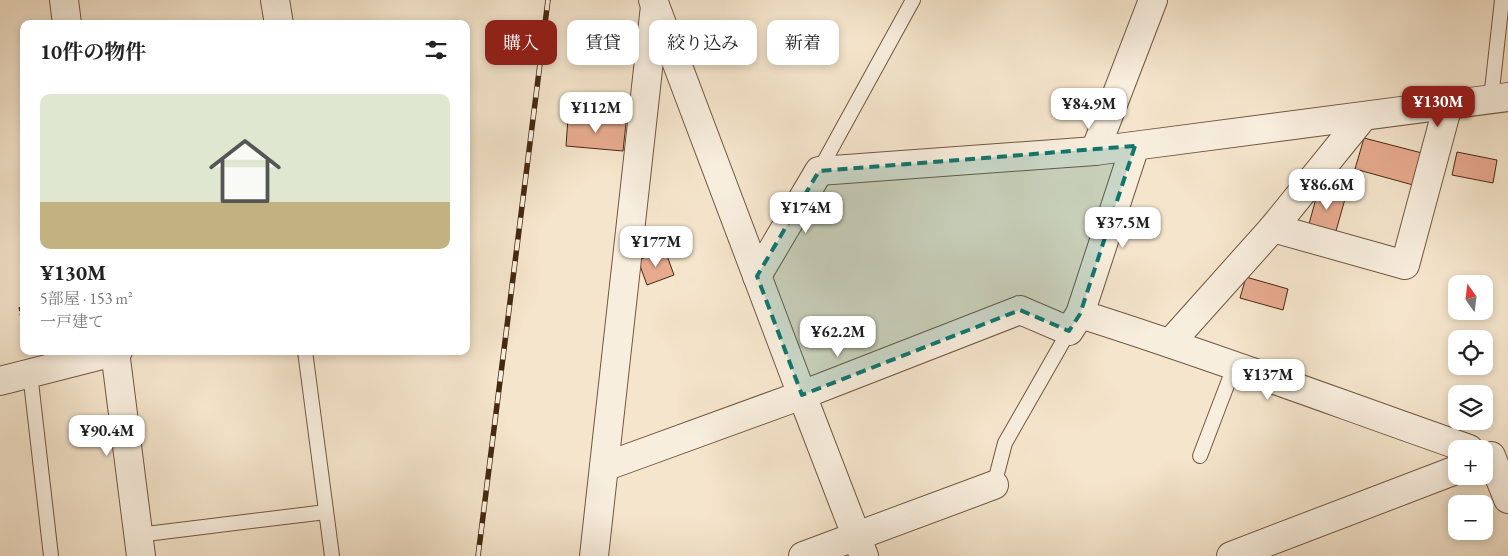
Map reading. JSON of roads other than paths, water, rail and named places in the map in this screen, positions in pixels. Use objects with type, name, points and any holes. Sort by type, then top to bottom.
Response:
[{"type":"street","points":[[64,0],[66,20]]},
{"type":"street","points":[[275,0],[278,20]]},
{"type":"street","points":[[1095,151],[1153,0]]},
{"type":"street","points":[[654,3],[861,546]]},
{"type":"street","points":[[594,556],[654,3]]},
{"type":"street","points":[[757,276],[819,171],[1095,151],[1500,98]]},
{"type":"street","points":[[1273,228],[1405,265],[1448,105]]},
{"type":"street","points":[[1171,342],[1273,228],[1363,117]]},
{"type":"street","points":[[1074,323],[1135,146]]},
{"type":"street","points":[[604,467],[802,395],[1020,310],[1074,323],[1171,342],[1234,367],[1448,442]]},
{"type":"street","points":[[0,380],[104,355]]},
{"type":"street","points":[[116,355],[140,546]]},
{"type":"street","points":[[1493,469],[1508,500]]},
{"type":"street","points":[[1231,556],[1448,473]]},
{"type":"street","points":[[803,556],[861,546],[994,485]]},
{"type":"lane","points":[[819,171],[914,0]]},
{"type":"lane","points":[[1500,98],[1502,0]]},
{"type":"lane","points":[[994,485],[1004,443],[1074,323]]},
{"type":"lane","points":[[306,355],[332,556]]},
{"type":"lane","points":[[1200,456],[1234,367]]},
{"type":"lane","points":[[30,373],[51,556]]},
{"type":"lane","points":[[140,546],[326,512]]},
{"type":"railway","points":[[478,556],[548,0]]}]
